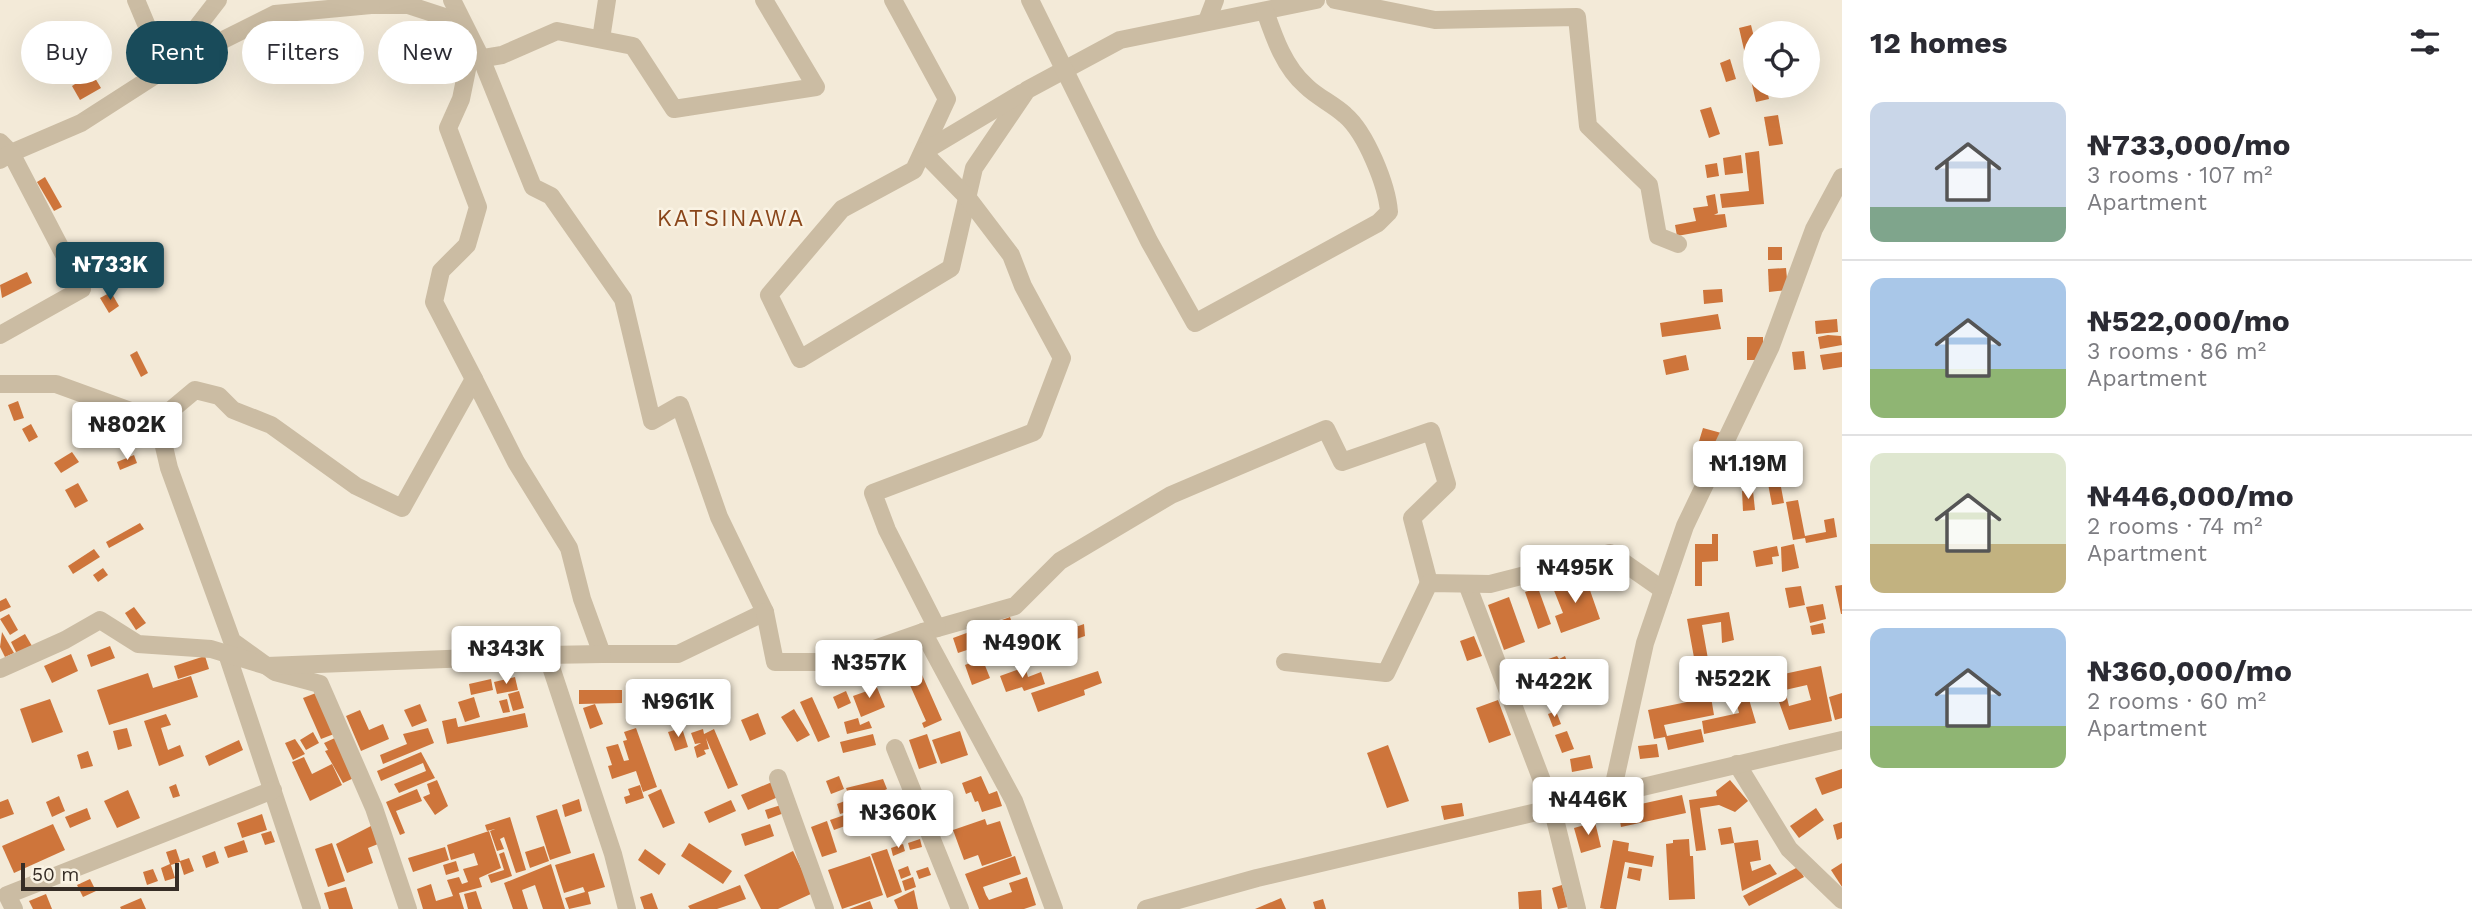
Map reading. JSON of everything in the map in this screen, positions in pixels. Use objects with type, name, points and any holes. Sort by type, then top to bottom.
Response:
[{"type":"street","points":[[136,0],[145,21]]},
{"type":"street","points":[[202,21],[218,0]]},
{"type":"street","points":[[452,0],[460,21]]},
{"type":"street","points":[[601,39],[607,0]]},
{"type":"street","points":[[477,59],[502,55],[557,31],[633,46],[674,109],[816,87],[764,0]]},
{"type":"street","points":[[893,0],[947,99],[914,170],[842,209],[769,295],[800,359],[951,268],[974,168],[1027,90]]},
{"type":"street","points":[[1030,0],[1067,70],[1149,241],[1195,323],[1378,223],[1389,212],[1388,195],[1361,134],[1347,116],[1304,85],[1278,48],[1265,11]]},
{"type":"street","points":[[1207,21],[1215,0]]},
{"type":"street","points":[[923,152],[1027,90],[1120,40],[1316,0]]},
{"type":"street","points":[[1335,0],[1435,20],[1577,17],[1588,127],[1649,185],[1658,236],[1678,244]]},
{"type":"street","points":[[228,38],[275,14],[366,3],[408,5],[455,21]]},
{"type":"street","points":[[477,63],[533,187],[551,196],[623,299],[652,421],[680,405],[719,517],[765,612],[775,662],[837,662],[930,630],[1015,606],[1060,561],[1171,495],[1326,429],[1342,462],[1431,430],[1447,484],[1412,519],[1429,583],[1386,673],[1285,662]]},
{"type":"street","points":[[0,335],[82,289],[4,152],[81,123],[142,84]]},
{"type":"street","points":[[466,84],[448,128],[478,207],[467,245],[441,271],[434,302],[516,462],[544,502],[569,548],[582,599],[603,654]]},
{"type":"street","points":[[923,152],[967,197],[1011,255],[1023,286],[1062,358],[1034,432],[873,493],[930,630],[1014,801],[1054,909]]},
{"type":"street","points":[[1612,793],[1645,643],[1685,526],[1771,346],[1814,229],[1842,177]]},
{"type":"street","points":[[158,421],[195,390],[219,396],[233,410],[271,425],[356,486],[402,508],[474,379]]},
{"type":"street","points":[[0,384],[56,384],[158,421]]},
{"type":"street","points":[[158,421],[169,468],[232,641],[275,672],[320,684],[374,807],[408,909]]},
{"type":"street","points":[[1429,583],[1490,584],[1610,553],[1663,590]]},
{"type":"street","points":[[1467,584],[1552,807],[1577,909]]},
{"type":"street","points":[[0,669],[65,640],[100,620],[138,644],[211,649],[267,666],[547,655],[678,654],[765,612]]},
{"type":"street","points":[[227,654],[312,909]]},
{"type":"street","points":[[547,655],[613,854],[626,909]]},
{"type":"street","points":[[1146,909],[1257,878],[1842,740]]},
{"type":"street","points":[[895,748],[960,909]]},
{"type":"street","points":[[1737,764],[1789,849],[1842,900]]},
{"type":"street","points":[[778,778],[825,909]]},
{"type":"street","points":[[0,877],[7,900],[273,790]]},
{"type":"building","points":[[1743,27],[1743,45],[1739,28]]},
{"type":"building","points":[[1730,59],[1736,79],[1726,82],[1720,63]]},
{"type":"building","points":[[99,84],[101,88],[80,100],[72,86]]},
{"type":"building","points":[[1755,98],[1769,98],[1769,99],[1756,102]]},
{"type":"building","points":[[1711,107],[1720,134],[1709,138],[1700,110]]},
{"type":"building","points":[[1778,115],[1783,144],[1769,146],[1764,117]]},
{"type":"building","points":[[1759,151],[1764,204],[1722,208],[1720,194],[1749,191],[1745,153]]},
{"type":"building","points":[[1741,155],[1743,173],[1725,175],[1723,158]]},
{"type":"building","points":[[1717,163],[1719,176],[1707,178],[1705,165]]},
{"type":"building","points":[[45,177],[62,207],[54,211],[37,182]]},
{"type":"building","points":[[1715,194],[1718,213],[1714,215],[1725,214],[1727,227],[1677,236],[1675,225],[1696,221],[1693,208],[1708,206],[1706,196]]},
{"type":"building","points":[[1768,247],[1782,247],[1782,260],[1768,260]]},
{"type":"building","points":[[1786,268],[1788,290],[1769,292],[1768,269]]},
{"type":"building","points":[[27,272],[32,283],[2,298],[0,285]]},
{"type":"building","points":[[1722,289],[1723,302],[1704,304],[1703,290]]},
{"type":"building","points":[[111,292],[119,306],[109,313],[100,298]]},
{"type":"building","points":[[1718,314],[1721,329],[1662,337],[1660,323]]},
{"type":"building","points":[[1837,319],[1838,332],[1816,334],[1815,321]]},
{"type":"building","points":[[1841,336],[1842,345],[1820,349],[1818,337]]},
{"type":"building","points":[[1747,337],[1763,337],[1763,360],[1747,360]]},
{"type":"building","points":[[137,351],[148,373],[141,377],[130,355]]},
{"type":"building","points":[[1804,351],[1806,369],[1794,370],[1792,352]]},
{"type":"building","points":[[1842,352],[1842,367],[1823,370],[1820,355]]},
{"type":"building","points":[[1686,355],[1689,370],[1666,375],[1663,360]]},
{"type":"building","points":[[18,401],[24,418],[14,421],[8,405]]},
{"type":"building","points":[[100,409],[110,431],[100,435],[90,413]]},
{"type":"building","points":[[31,424],[38,437],[29,442],[22,429]]},
{"type":"building","points":[[1703,428],[1725,434],[1705,473],[1697,471],[1700,463],[1693,461]]},
{"type":"building","points":[[72,452],[79,462],[61,473],[54,463]]},
{"type":"building","points":[[134,455],[137,463],[120,470],[117,462]]},
{"type":"building","points":[[1777,466],[1784,503],[1772,505],[1765,468]]},
{"type":"building","points":[[78,483],[88,501],[75,508],[65,490]]},
{"type":"building","points":[[1742,491],[1753,491],[1755,510],[1743,511]]},
{"type":"building","points":[[1798,500],[1805,536],[1826,532],[1824,520],[1834,518],[1837,537],[1806,543],[1805,538],[1793,540],[1786,502]]},
{"type":"building","points":[[140,523],[144,529],[109,548],[106,542]]},
{"type":"building","points":[[1712,534],[1718,534],[1718,561],[1702,562],[1702,586],[1695,586],[1695,544],[1712,544]]},
{"type":"building","points":[[1794,544],[1799,568],[1782,572],[1781,547]]},
{"type":"building","points":[[1777,546],[1779,556],[1772,557],[1773,564],[1756,567],[1753,551]]},
{"type":"building","points":[[94,549],[100,557],[73,574],[68,566]]},
{"type":"building","points":[[103,568],[108,575],[98,582],[93,575]]},
{"type":"building","points":[[1585,576],[1600,619],[1561,633],[1555,616],[1563,613],[1553,588]]},
{"type":"building","points":[[1842,585],[1842,614],[1841,614],[1835,586]]},
{"type":"building","points":[[1801,586],[1805,605],[1789,608],[1785,588]]},
{"type":"building","points":[[1538,588],[1551,624],[1538,629],[1525,592]]},
{"type":"building","points":[[1509,597],[1525,642],[1504,650],[1488,605]]},
{"type":"building","points":[[6,598],[11,607],[0,612],[0,601]]},
{"type":"building","points":[[1823,604],[1826,619],[1810,623],[1806,607]]},
{"type":"building","points":[[134,607],[146,623],[136,630],[125,613]]},
{"type":"building","points":[[1729,612],[1734,640],[1722,643],[1721,622],[1702,625],[1714,693],[1701,696],[1687,619]]},
{"type":"building","points":[[9,614],[18,630],[10,635],[0,619]]},
{"type":"building","points":[[1010,617],[1013,626],[974,640],[976,647],[958,653],[953,638]]},
{"type":"building","points":[[1823,623],[1825,633],[1812,635],[1810,626]]},
{"type":"building","points":[[1084,624],[1085,636],[1071,641],[1067,630]]},
{"type":"building","points":[[2,632],[14,653],[5,657],[0,647]]},
{"type":"building","points":[[1063,633],[1068,647],[1052,653],[1047,638]]},
{"type":"building","points":[[25,634],[32,646],[17,654],[11,642]]},
{"type":"building","points":[[1002,636],[1004,641],[1013,638],[1016,643],[985,655],[981,644]]},
{"type":"building","points":[[1474,636],[1482,656],[1467,661],[1460,641]]},
{"type":"building","points":[[110,646],[115,658],[91,667],[87,655]]},
{"type":"building","points":[[1042,647],[1046,658],[1027,665],[1023,654]]},
{"type":"building","points":[[71,654],[78,671],[52,683],[44,666]]},
{"type":"building","points":[[205,656],[209,669],[178,679],[174,666]]},
{"type":"building","points":[[1557,656],[1559,659],[1565,656],[1574,680],[1555,687],[1558,695],[1532,705],[1530,699],[1544,694],[1539,678],[1547,675],[1544,667],[1531,672],[1528,666]]},
{"type":"building","points":[[982,658],[990,678],[972,685],[965,665]]},
{"type":"building","points":[[915,659],[942,720],[924,728],[922,723],[926,721],[901,665]]},
{"type":"building","points":[[1821,666],[1832,721],[1789,730],[1770,677]],"holes":[[[1807,685],[1811,700],[1789,706],[1785,690]]]},
{"type":"building","points":[[885,667],[890,679],[882,683],[877,670]]},
{"type":"building","points":[[1025,667],[1028,677],[1041,672],[1045,684],[1024,691],[1022,687],[1006,692],[1000,676]]},
{"type":"building","points":[[1098,671],[1102,683],[1084,690],[1085,695],[1038,712],[1031,693]]},
{"type":"building","points":[[148,673],[153,688],[191,676],[198,697],[109,725],[97,690]]},
{"type":"building","points":[[1533,674],[1540,691],[1522,697],[1519,690],[1525,688],[1522,678]]},
{"type":"building","points":[[515,677],[518,690],[497,694],[494,682]]},
{"type":"building","points":[[491,679],[493,690],[471,695],[469,684]]},
{"type":"building","points":[[874,680],[885,707],[861,717],[853,696],[867,691],[865,684]]},
{"type":"building","points":[[1746,689],[1756,723],[1704,734],[1702,721],[1739,713],[1734,692]]},
{"type":"building","points":[[579,690],[622,690],[622,703],[579,704]]},
{"type":"building","points":[[519,691],[524,708],[513,711],[508,694]]},
{"type":"building","points":[[846,691],[851,703],[838,709],[833,697]]},
{"type":"building","points":[[316,693],[334,734],[321,739],[303,698]]},
{"type":"building","points":[[650,693],[660,693],[660,703],[650,703]]},
{"type":"building","points":[[1842,693],[1842,718],[1835,720],[1829,697]]},
{"type":"building","points":[[474,697],[480,717],[465,722],[458,702]]},
{"type":"building","points":[[812,697],[830,737],[818,742],[800,702]]},
{"type":"building","points":[[1711,697],[1714,715],[1664,725],[1667,736],[1701,729],[1704,742],[1668,750],[1665,737],[1654,739],[1648,710]]},
{"type":"building","points":[[50,699],[63,732],[32,743],[20,709]]},
{"type":"building","points":[[507,699],[510,712],[503,713],[499,701]]},
{"type":"building","points":[[1498,700],[1511,735],[1489,743],[1476,708]]},
{"type":"building","points":[[420,704],[427,721],[412,727],[404,710]]},
{"type":"building","points":[[595,704],[603,724],[590,729],[583,708]]},
{"type":"building","points":[[794,709],[810,735],[797,742],[781,717]]},
{"type":"building","points":[[360,710],[369,730],[383,724],[389,739],[361,751],[346,716]]},
{"type":"building","points":[[1556,711],[1561,724],[1553,727],[1548,714]]},
{"type":"building","points":[[525,713],[528,727],[447,744],[442,721],[456,718],[458,727]]},
{"type":"building","points":[[758,713],[766,734],[750,741],[741,720]]},
{"type":"building","points":[[166,714],[171,725],[161,728],[168,750],[180,745],[184,756],[159,766],[144,721]]},
{"type":"building","points":[[858,718],[860,725],[869,721],[872,728],[847,734],[844,722]]},
{"type":"building","points":[[127,728],[132,746],[118,750],[113,731]]},
{"type":"building","points":[[428,728],[434,743],[383,764],[380,755],[407,744],[403,734]]},
{"type":"building","points":[[636,728],[657,787],[643,792],[636,771],[612,779],[608,766],[612,765],[606,747],[618,744],[624,761],[629,760],[623,741],[627,740],[624,732]]},
{"type":"building","points":[[682,728],[688,747],[675,751],[668,732]]},
{"type":"building","points":[[703,729],[704,734],[714,729],[738,785],[728,789],[706,738],[709,749],[704,750],[706,754],[697,758],[694,747],[701,743],[695,744],[691,733]]},
{"type":"building","points":[[960,731],[968,755],[941,764],[932,740]]},
{"type":"building","points":[[1567,731],[1574,749],[1562,753],[1555,735]]},
{"type":"building","points":[[313,732],[319,743],[306,750],[300,740]]},
{"type":"building","points":[[873,734],[876,745],[843,753],[840,742]]},
{"type":"building","points":[[927,734],[937,763],[919,769],[909,740]]},
{"type":"building","points":[[337,737],[356,777],[343,783],[325,751],[328,750],[324,743]]},
{"type":"building","points":[[295,739],[305,754],[293,760],[285,743]]},
{"type":"building","points":[[239,740],[243,750],[209,766],[205,756]]},
{"type":"building","points":[[1657,744],[1659,757],[1640,759],[1638,746]]},
{"type":"building","points":[[1388,745],[1409,801],[1387,808],[1367,753]]},
{"type":"building","points":[[88,751],[93,766],[81,769],[77,755]]},
{"type":"building","points":[[421,752],[435,778],[399,793],[394,784],[426,771],[423,763],[381,781],[377,771]]},
{"type":"building","points":[[1590,755],[1593,768],[1572,772],[1570,759]]},
{"type":"building","points":[[304,757],[312,774],[332,764],[342,785],[310,801],[292,762]]},
{"type":"building","points":[[1842,769],[1842,788],[1822,795],[1815,778]]},
{"type":"building","points":[[839,776],[844,789],[831,794],[826,781]]},
{"type":"building","points":[[981,776],[989,794],[997,791],[1002,806],[982,812],[971,792],[966,794],[962,783]]},
{"type":"building","points":[[883,779],[887,789],[883,791],[885,797],[868,803],[877,829],[862,834],[853,810],[840,814],[837,804],[850,799],[846,788]]},
{"type":"building","points":[[437,780],[448,806],[435,815],[423,797],[430,794],[427,784]]},
{"type":"building","points":[[1730,780],[1748,801],[1735,812],[1719,805],[1700,808],[1706,850],[1696,851],[1689,800],[1717,796],[1716,791]]},
{"type":"building","points":[[772,782],[778,797],[748,810],[741,795]]},
{"type":"building","points":[[176,784],[180,796],[173,798],[169,787]]},
{"type":"building","points":[[640,785],[644,798],[626,804],[624,797],[630,795],[628,789]]},
{"type":"building","points":[[417,789],[422,801],[396,811],[405,833],[400,835],[386,802]]},
{"type":"building","points":[[661,789],[675,823],[663,828],[648,795]]},
{"type":"building","points":[[128,790],[140,818],[117,828],[104,801]]},
{"type":"building","points":[[1682,795],[1686,813],[1621,827],[1618,809]]},
{"type":"building","points":[[59,796],[65,811],[52,817],[46,802]]},
{"type":"building","points":[[902,796],[910,816],[879,827],[875,816],[895,809],[895,798]]},
{"type":"building","points":[[8,799],[14,814],[0,819],[0,802]]},
{"type":"building","points":[[579,799],[582,811],[565,817],[562,805]]},
{"type":"building","points":[[731,800],[736,811],[709,823],[704,812]]},
{"type":"building","points":[[1462,803],[1464,816],[1444,820],[1441,806]]},
{"type":"building","points":[[781,805],[784,813],[768,819],[765,810]]},
{"type":"building","points":[[87,808],[91,819],[70,828],[65,817]]},
{"type":"building","points":[[1816,808],[1824,820],[1799,838],[1790,826]]},
{"type":"building","points":[[557,809],[571,853],[550,860],[536,816]]},
{"type":"building","points":[[853,812],[856,822],[834,830],[830,820]]},
{"type":"building","points":[[262,814],[267,830],[242,838],[237,823]]},
{"type":"building","points":[[510,817],[526,870],[516,873],[504,837],[500,839],[504,849],[497,851],[490,831],[495,829],[487,831],[485,825]]},
{"type":"building","points":[[985,819],[987,825],[1000,821],[1012,856],[982,866],[978,855],[964,860],[953,830]]},
{"type":"building","points":[[827,821],[837,852],[822,857],[811,827]]},
{"type":"building","points":[[1595,822],[1601,847],[1581,853],[1574,828]]},
{"type":"building","points":[[1842,822],[1842,838],[1837,840],[1833,825]]},
{"type":"building","points":[[53,824],[65,850],[14,873],[2,846]]},
{"type":"building","points":[[770,824],[774,836],[745,846],[741,834]]},
{"type":"building","points":[[371,826],[378,844],[368,848],[373,863],[347,873],[336,844]]},
{"type":"building","points":[[1731,827],[1734,843],[1721,845],[1718,829]]},
{"type":"building","points":[[271,831],[275,842],[265,845],[261,834]]},
{"type":"building","points":[[489,831],[501,868],[479,878],[482,887],[459,893],[464,909],[423,909],[417,889],[431,884],[436,901],[453,896],[447,880],[459,877],[462,884],[468,882],[463,869],[478,865],[474,853],[451,860],[447,845]]},
{"type":"building","points":[[920,839],[922,847],[910,850],[908,843]]},
{"type":"building","points":[[1689,839],[1690,856],[1693,856],[1695,899],[1669,900],[1666,844],[1673,843],[1673,840]]},
{"type":"building","points":[[244,840],[248,852],[228,858],[224,847]]},
{"type":"building","points":[[1613,840],[1629,843],[1628,851],[1654,856],[1652,867],[1625,862],[1616,909],[1605,909],[1600,908]]},
{"type":"building","points":[[1758,840],[1761,860],[1750,862],[1752,871],[1770,864],[1777,874],[1742,891],[1734,843]]},
{"type":"building","points":[[332,843],[345,881],[328,887],[315,849]]},
{"type":"building","points":[[689,843],[732,871],[723,884],[681,856]]},
{"type":"building","points":[[903,844],[905,851],[893,856],[891,848]]},
{"type":"building","points":[[544,846],[549,861],[530,868],[525,852]]},
{"type":"building","points":[[445,847],[449,860],[413,872],[408,858]]},
{"type":"building","points":[[176,849],[180,861],[189,858],[194,871],[184,875],[180,862],[171,865],[175,878],[165,881],[161,868],[170,864],[166,852]]},
{"type":"building","points":[[645,849],[666,864],[659,875],[638,860]]},
{"type":"building","points":[[887,849],[902,892],[887,898],[871,854]]},
{"type":"building","points":[[215,851],[219,863],[206,868],[202,856]]},
{"type":"building","points":[[793,851],[813,893],[778,909],[761,909],[744,875]]},
{"type":"building","points":[[504,852],[512,876],[491,883],[488,875],[504,870],[499,854]]},
{"type":"building","points":[[594,853],[605,887],[588,892],[591,904],[569,909],[565,898],[585,892],[583,887],[564,893],[555,865]]},
{"type":"building","points":[[870,856],[883,895],[842,909],[828,870]]},
{"type":"building","points":[[1015,856],[1021,874],[983,887],[986,895],[989,900],[1012,892],[1009,883],[1027,877],[1036,905],[1024,909],[979,909],[965,874]]},
{"type":"building","points":[[456,861],[459,871],[446,875],[443,865]]},
{"type":"building","points":[[1842,863],[1842,887],[1831,870]]},
{"type":"building","points":[[551,864],[565,909],[543,909],[535,885],[522,890],[528,909],[513,909],[504,883]]},
{"type":"building","points":[[908,866],[911,875],[901,879],[898,870]]},
{"type":"building","points":[[928,867],[931,875],[919,879],[916,871]]},
{"type":"building","points":[[1629,867],[1642,869],[1640,881],[1627,878]]},
{"type":"building","points":[[1798,867],[1804,877],[1749,906],[1743,896]]},
{"type":"building","points":[[153,869],[158,881],[147,885],[143,872]]},
{"type":"building","points":[[913,877],[916,887],[905,891],[902,881]]},
{"type":"building","points":[[90,879],[96,891],[83,897],[77,885]]},
{"type":"building","points":[[740,885],[746,899],[717,909],[690,909],[688,906]]},
{"type":"building","points":[[1562,885],[1568,907],[1558,909],[1552,888]]},
{"type":"building","points":[[346,887],[353,909],[329,909],[324,893]]},
{"type":"building","points":[[914,890],[918,909],[898,909],[894,900]]},
{"type":"building","points":[[1541,890],[1542,909],[1519,909],[1518,892]]},
{"type":"building","points":[[476,891],[482,909],[468,909],[464,894]]},
{"type":"building","points":[[652,893],[658,909],[644,909],[640,897]]},
{"type":"building","points":[[46,894],[52,909],[33,909],[29,901]]},
{"type":"building","points":[[141,898],[146,909],[120,907]]},
{"type":"building","points":[[1281,898],[1286,909],[1255,909]]},
{"type":"building","points":[[1323,899],[1326,909],[1315,909],[1313,902]]},
{"type":"building","points":[[870,901],[873,909],[849,909]]},
{"type":"district","name":"KATSINAWA","points":[[731,218]]}]
